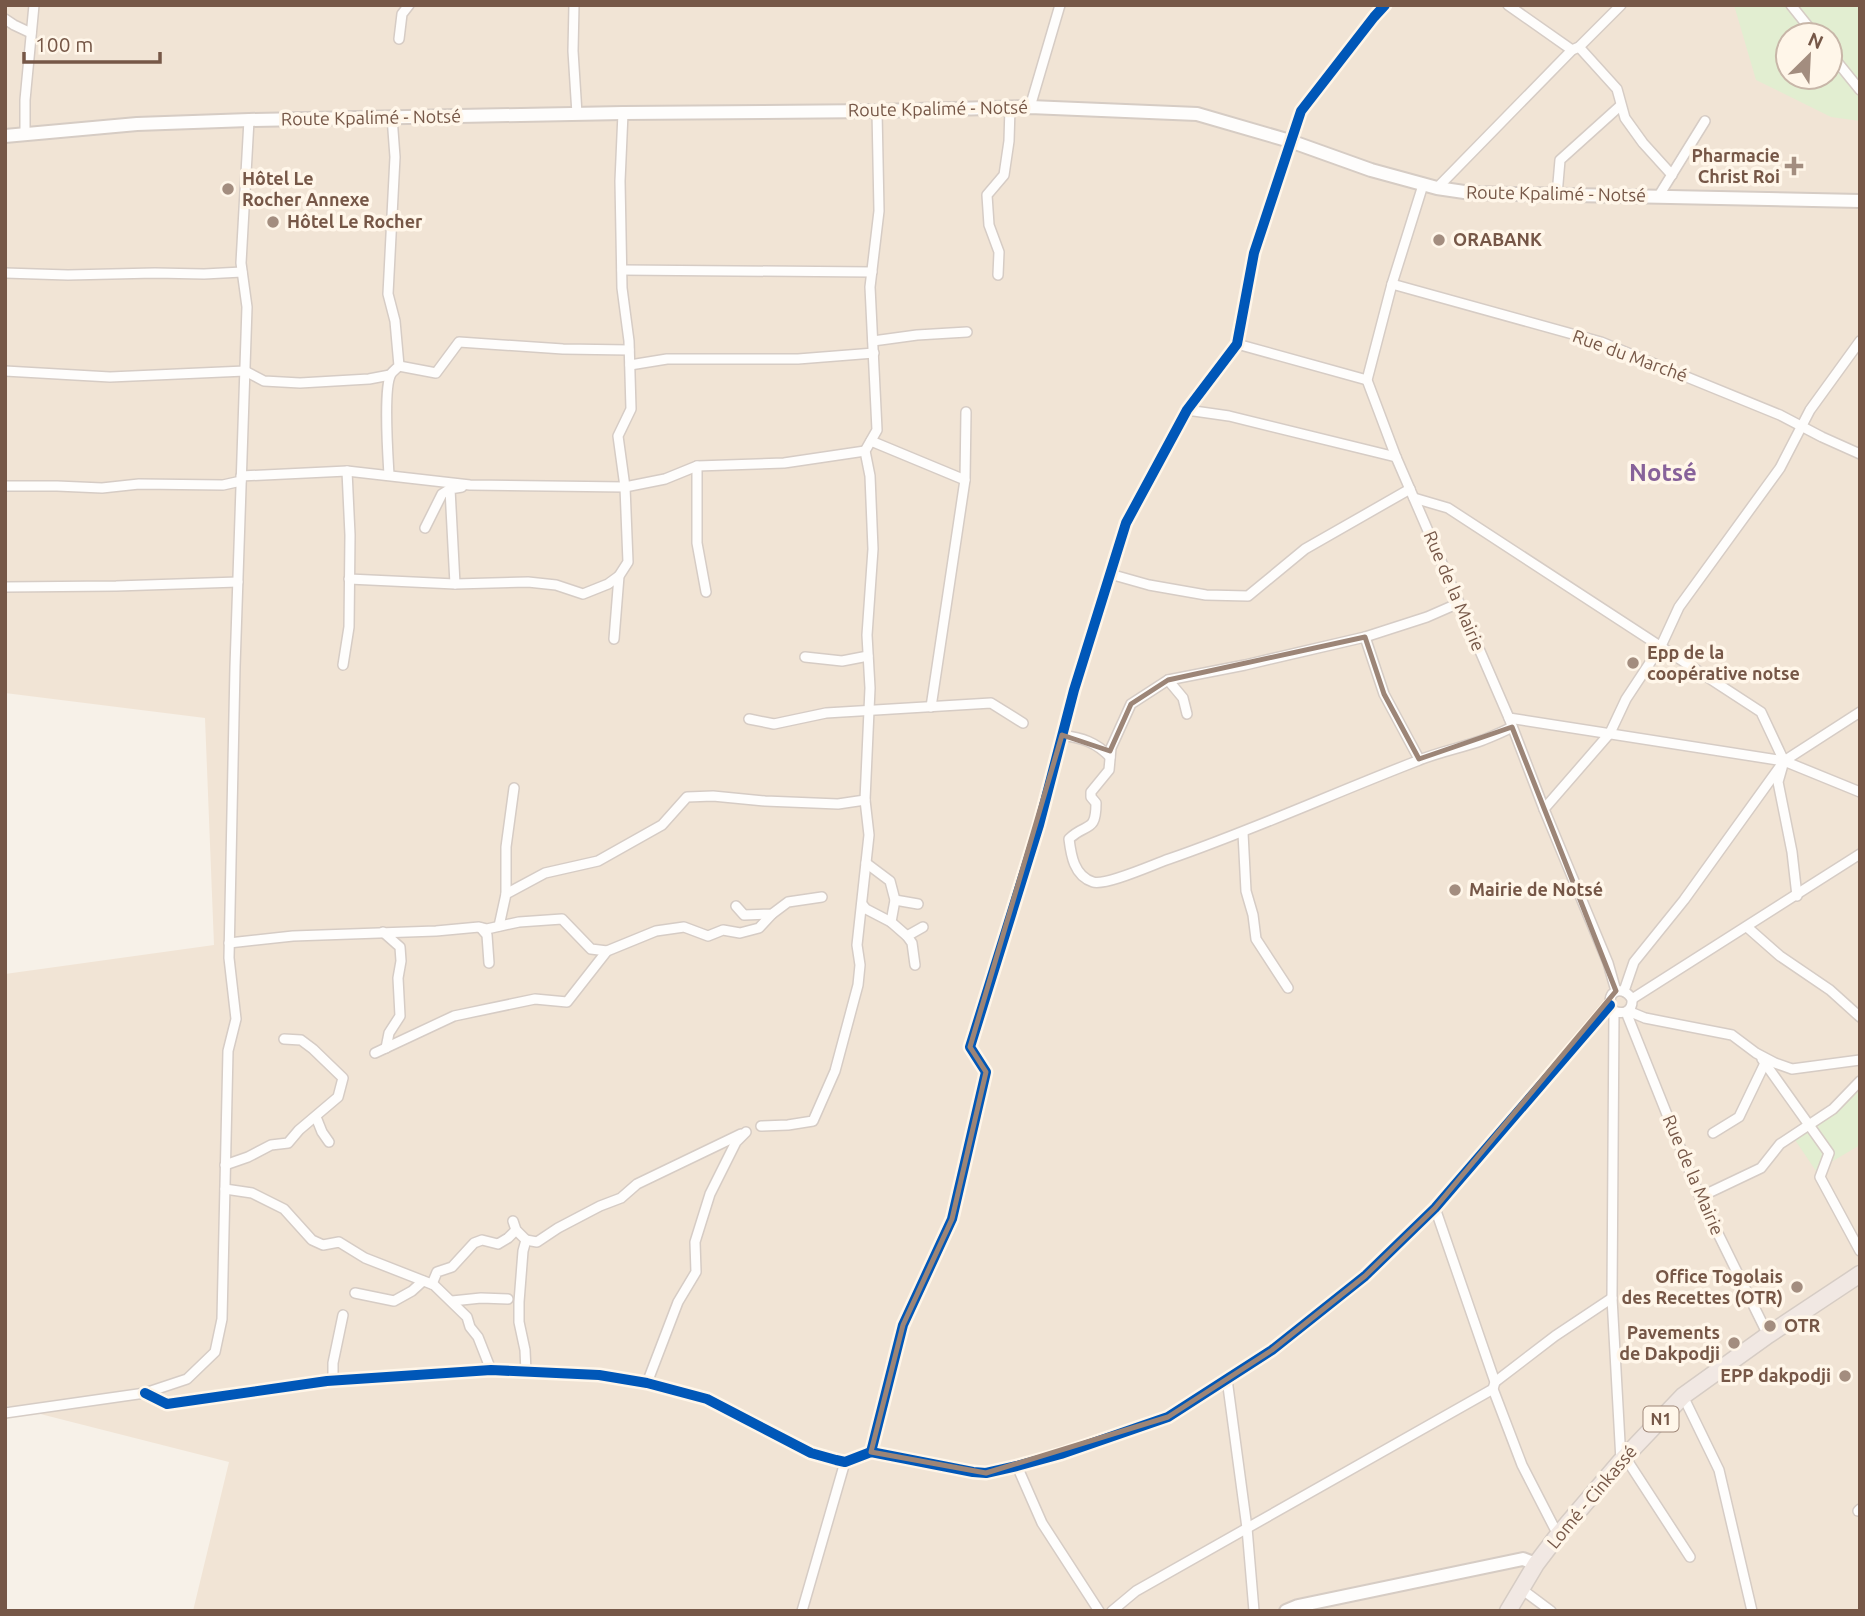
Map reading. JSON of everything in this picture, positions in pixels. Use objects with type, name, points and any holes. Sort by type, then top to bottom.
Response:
[{"type":"highway","name":"Lomé - Cinkassé","points":[[1508,1611],[1520,1588],[1558,1535],[1623,1459],[1683,1396],[1860,1274]]},
{"type":"main road","name":"Route Kpalimé - Notsé","points":[[5,136],[137,124],[249,120],[1030,107],[1197,114],[1290,141],[1423,185],[1492,195],[1860,201]]},
{"type":"main road","points":[[1286,1611],[1310,1603],[1523,1559],[1536,1564]]},
{"type":"street","points":[[25,133],[25,100],[34,5]]},
{"type":"street","points":[[399,39],[402,13],[409,5]]},
{"type":"street","points":[[574,5],[573,51],[577,114]]},
{"type":"street","points":[[1030,107],[1060,5]]},
{"type":"street","points":[[871,1452],[903,1325],[952,1219],[986,1072],[970,1047],[1036,838],[1074,690],[1126,523],[1187,410],[1237,344],[1254,253],[1301,111],[1385,5]]},
{"type":"street","points":[[1508,5],[1575,49],[1617,89],[1625,118],[1672,176]]},
{"type":"street","points":[[1437,188],[1621,5]]},
{"type":"street","points":[[1791,5],[1804,21]]},
{"type":"street","points":[[5,19],[31,33]]},
{"type":"street","points":[[1844,70],[1860,90]]},
{"type":"street","points":[[1557,195],[1560,160],[1620,106]]},
{"type":"street","points":[[998,275],[999,251],[989,225],[987,195],[1004,175],[1010,107]]},
{"type":"street","points":[[761,1126],[813,1121],[835,1071],[858,985],[860,965],[857,945],[869,835],[864,800],[870,688],[867,635],[873,549],[870,476],[865,451],[877,430],[870,287],[879,211],[877,111]]},
{"type":"street","points":[[349,579],[455,584],[528,582],[556,584],[583,594],[608,584],[619,576],[628,562],[625,487],[618,436],[631,409],[629,350],[622,288],[620,181],[623,113]]},
{"type":"street","points":[[392,117],[395,157],[388,294],[395,321],[399,366]]},
{"type":"street","points":[[5,1413],[145,1393],[187,1379],[215,1352],[222,1319],[228,1051],[236,1019],[229,943],[247,307],[241,263],[249,120]]},
{"type":"street","points":[[1658,197],[1705,121]]},
{"type":"street","points":[[1237,344],[1367,380],[1392,284],[1423,185]]},
{"type":"street","points":[[622,270],[872,272]]},
{"type":"street","points":[[5,273],[68,275],[243,272]]},
{"type":"street","name":"Rue du Marché","points":[[1392,284],[1601,342],[1768,410],[1860,454]]},
{"type":"street","points":[[873,341],[967,332]]},
{"type":"street","points":[[1544,809],[1610,733],[1626,699],[1661,646],[1679,607],[1780,468],[1810,410],[1860,341]]},
{"type":"street","points":[[399,366],[436,373],[459,342],[563,349],[629,350]]},
{"type":"street","points":[[630,365],[667,359],[798,359],[874,353]]},
{"type":"street","points":[[5,371],[110,377],[245,371],[264,381],[300,383],[369,379],[390,375],[399,366]]},
{"type":"street","points":[[389,475],[387,432],[390,375]]},
{"type":"street","name":"Rue de la Mairie","points":[[1367,380],[1396,457],[1511,723],[1620,991]]},
{"type":"street","points":[[1187,410],[1229,416],[1396,457]]},
{"type":"street","points":[[931,707],[965,480],[966,412]]},
{"type":"street","points":[[871,441],[965,480]]},
{"type":"street","points":[[5,486],[102,488],[139,484],[223,485],[241,479],[347,471],[470,485],[625,487],[665,479],[697,466],[784,463],[865,451]]},
{"type":"street","points":[[697,466],[697,543],[706,592]]},
{"type":"street","points":[[343,665],[349,627],[350,535],[347,471]]},
{"type":"street","points":[[425,528],[442,494],[450,489],[470,485]]},
{"type":"street","points":[[450,489],[455,584]]},
{"type":"street","points":[[1110,574],[1206,595],[1248,596],[1305,549],[1412,493],[1448,508],[1761,712],[1784,761],[1778,782],[1797,896]]},
{"type":"street","points":[[614,639],[619,576]]},
{"type":"street","points":[[5,587],[238,582]]},
{"type":"street","points":[[1459,603],[1427,617],[1365,637],[1168,680],[1131,704],[1111,748],[1109,769],[1091,792],[1096,803],[1094,822],[1091,827],[1075,833],[1069,839],[1071,855],[1079,873],[1098,883],[1122,877],[1243,832],[1419,760],[1483,740],[1511,723],[1610,733],[1784,761],[1860,792]]},
{"type":"street","points":[[1365,637],[1384,694],[1419,760]]},
{"type":"street","points":[[805,657],[842,661],[868,656]]},
{"type":"street","points":[[1168,680],[1183,698],[1186,715]]},
{"type":"street","points":[[749,719],[774,723],[826,713],[991,703],[1023,723]]},
{"type":"street","points":[[1690,1557],[1623,1459],[1612,1298],[1610,997],[1620,991],[1634,962],[1684,900],[1784,761],[1860,712]]},
{"type":"street","points":[[1062,735],[1081,737],[1097,745],[1110,757]]},
{"type":"street","points":[[499,926],[506,894],[506,847],[514,788]]},
{"type":"street","points":[[506,894],[545,873],[598,861],[662,825],[687,797],[713,796],[838,804],[864,800]]},
{"type":"street","points":[[1243,832],[1246,891],[1256,939],[1288,988]]},
{"type":"street","points":[[1632,999],[1860,854]]},
{"type":"street","points":[[866,863],[890,881],[895,900],[891,922]]},
{"type":"street","points":[[229,943],[293,936],[479,927],[487,929],[519,922],[562,919],[591,949],[607,951],[656,931],[684,927],[708,936],[723,930],[740,933],[759,928],[788,902],[822,897]]},
{"type":"street","points":[[895,900],[918,904]]},
{"type":"street","points":[[862,904],[866,909],[891,922],[907,936],[912,943],[915,965]]},
{"type":"street","points":[[736,906],[744,915],[772,914]]},
{"type":"street","points":[[479,927],[486,935],[489,963]]},
{"type":"street","points":[[1747,927],[1780,956],[1830,990],[1860,1017]]},
{"type":"street","points":[[907,936],[923,928]]},
{"type":"street","points":[[383,932],[400,947],[401,961],[398,978],[400,1016],[389,1033],[386,1048]]},
{"type":"street","points":[[375,1053],[454,1016],[536,999],[567,1003],[607,951]]},
{"type":"street","points":[[1620,991],[1628,992],[1632,999],[1627,1012]]},
{"type":"street","points":[[1612,1008],[1622,1013],[1732,1035],[1756,1053],[1792,1069],[1860,1060]]},
{"type":"street","points":[[145,1393],[167,1404],[333,1381],[491,1370],[599,1374],[707,1399],[811,1453],[845,1462],[871,1452],[973,1472],[986,1473],[1017,1466],[1061,1454],[1168,1417],[1272,1350],[1365,1276],[1435,1209],[1612,1008]]},
{"type":"street","name":"Rue de la Mairie","points":[[1627,1012],[1700,1197],[1768,1335]]},
{"type":"street","points":[[225,1165],[271,1145],[288,1143],[299,1130],[338,1097],[343,1078],[300,1040],[284,1039]]},
{"type":"street","points":[[1756,1053],[1829,1153],[1820,1177],[1860,1251]]},
{"type":"street","points":[[1713,1133],[1739,1117],[1765,1063]]},
{"type":"street","points":[[1700,1197],[1761,1168],[1780,1144],[1833,1109],[1860,1081]]},
{"type":"street","points":[[316,1117],[329,1142]]},
{"type":"street","points":[[355,1293],[394,1301],[428,1283],[437,1272],[452,1267],[474,1243],[482,1240],[498,1244],[508,1238],[515,1226],[526,1240],[537,1242],[600,1206],[621,1198],[637,1184],[746,1132],[736,1142],[709,1194],[695,1242],[696,1272],[678,1302],[647,1383]]},
{"type":"street","points":[[225,1189],[252,1193],[284,1209],[312,1240],[323,1245],[338,1242],[365,1258],[428,1283],[452,1301],[467,1317],[491,1370]]},
{"type":"street","points":[[1435,1209],[1522,1465],[1558,1535]]},
{"type":"street","points":[[526,1240],[519,1302],[526,1372]]},
{"type":"street","points":[[403,1274],[407,1294]]},
{"type":"street","points":[[1112,1611],[1136,1591],[1494,1386],[1555,1336],[1612,1298]]},
{"type":"street","points":[[452,1301],[508,1299]]},
{"type":"street","points":[[333,1381],[333,1363],[343,1315]]},
{"type":"street","points":[[1227,1379],[1247,1528],[1254,1611]]},
{"type":"street","points":[[1683,1396],[1719,1469],[1752,1611]]},
{"type":"street","points":[[802,1611],[845,1462]]},
{"type":"street","points":[[1017,1466],[1042,1523],[1099,1611]]},
{"type":"street","points":[[1520,1588],[1551,1611]]},
{"type":"highlighted area","points":[[1365,637],[1384,694],[1419,759],[1512,727],[1616,991],[1435,1208],[1365,1276],[1272,1350],[1168,1417],[986,1473],[871,1452],[903,1325],[952,1219],[986,1072],[970,1047],[1062,735],[1110,751],[1131,704],[1168,680]]},
{"type":"shaded area","points":[[5,5],[1860,5],[1860,1611],[193,1611],[229,1462],[5,1405],[5,974],[214,945],[205,718],[5,693]]},
{"type":"green space","points":[[1734,5],[1860,5],[1860,121],[1831,117],[1778,91],[1844,91],[1844,21],[1774,21],[1774,89],[1756,80]]},
{"type":"green space","points":[[1860,1082],[1860,1145],[1816,1171],[1791,1134],[1833,1110]]},
{"type":"cycle path","points":[[871,1452],[903,1325],[952,1219],[986,1072],[970,1047],[1039,825],[1074,690],[1126,523],[1187,410],[1237,344],[1254,253],[1301,111],[1385,5]]},
{"type":"cycle path","points":[[145,1393],[167,1404],[327,1381],[491,1370],[599,1375],[647,1383],[707,1399],[811,1453],[845,1462],[871,1452],[973,1472],[986,1473],[1017,1466],[1061,1454],[1168,1417],[1272,1350],[1365,1276],[1435,1208],[1610,1005]]},
{"type":"place","name":"Pharmacie Christ Roi","points":[[1794,166]]},
{"type":"place","name":"Hôtel Le Rocher Annexe","points":[[228,189]]},
{"type":"place","name":"Hôtel Le Rocher","points":[[273,222]]},
{"type":"place","name":"ORABANK","points":[[1439,240]]},
{"type":"place","name":"Epp de la coopérative notse","points":[[1633,663]]},
{"type":"place","name":"Mairie de Notsé","points":[[1455,890]]},
{"type":"place","name":"Office Togolais des Recettes (OTR)","points":[[1797,1287]]},
{"type":"place","name":"OTR","points":[[1770,1326]]},
{"type":"place","name":"Pavements de Dakpodji","points":[[1734,1343]]},
{"type":"place","name":"EPP dakpodji","points":[[1845,1376]]},
{"type":"district","name":"Notsé","points":[[1663,473]]}]
